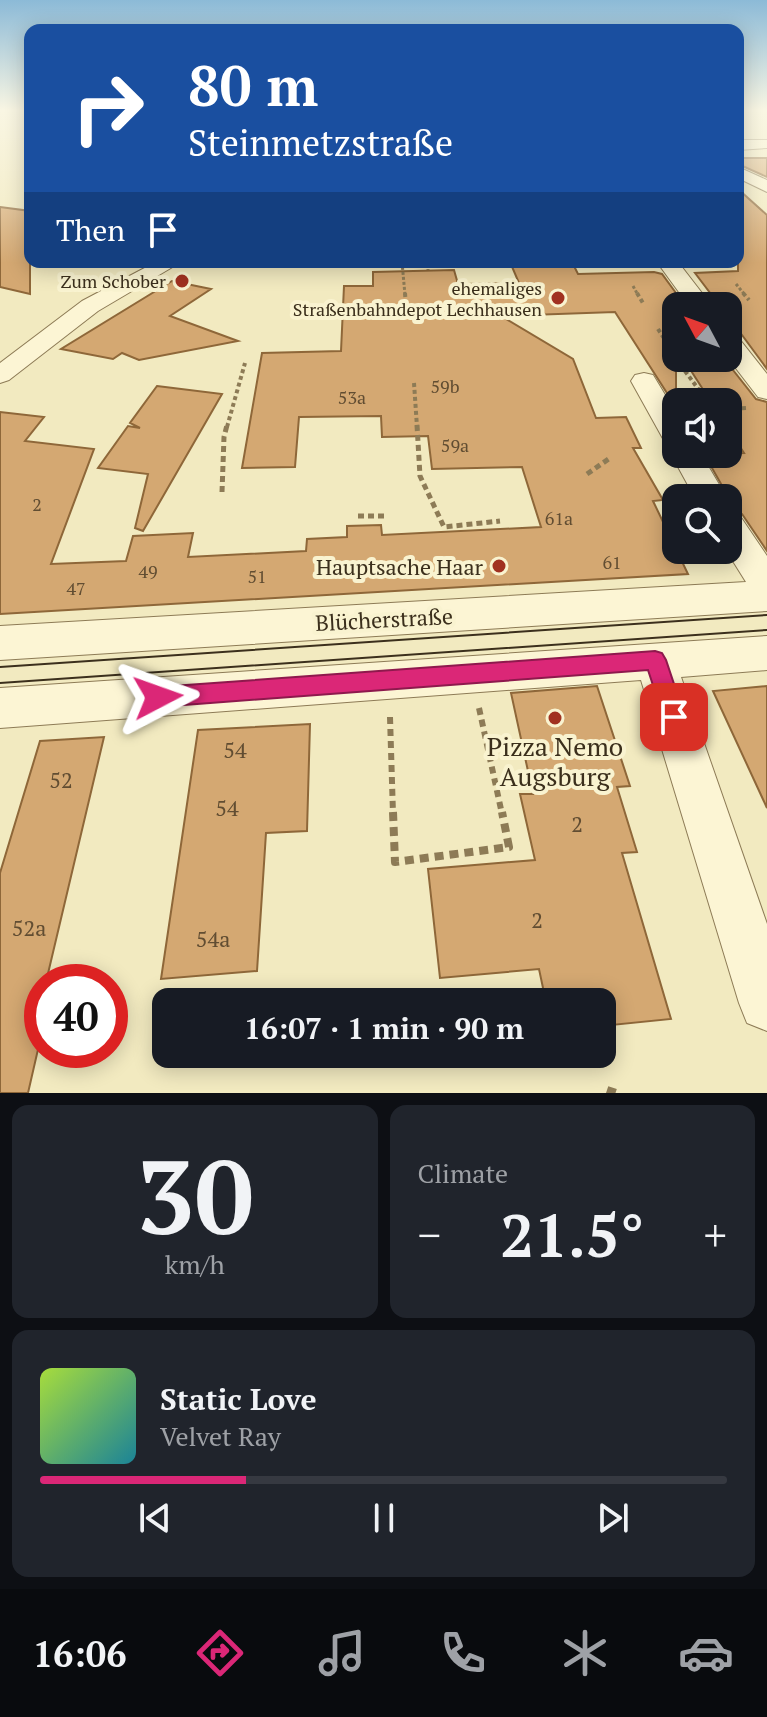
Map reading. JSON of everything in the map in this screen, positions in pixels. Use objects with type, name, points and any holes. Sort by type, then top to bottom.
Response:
[{"type":"street","points":[[744,175],[767,187]]},
{"type":"street","points":[[1,374],[90,306],[160,268]]},
{"type":"street","points":[[672,268],[690,292]]},
{"type":"street","points":[[742,359],[767,391]]},
{"type":"street","points":[[644,381],[662,412]]},
{"type":"street","points":[[742,547],[767,585]]},
{"type":"street","name":"Blücherstraße","points":[[0,643],[767,596]]},
{"type":"street","points":[[0,708],[767,653]]},
{"type":"street","points":[[655,660],[767,1003]]},
{"type":"path","points":[[402,268],[406,307],[437,307],[439,313]]},
{"type":"path","points":[[736,284],[749,300]]},
{"type":"path","points":[[633,286],[643,303]]},
{"type":"path","points":[[658,329],[662,335]]},
{"type":"path","points":[[222,492],[224,437],[245,363]]},
{"type":"path","points":[[414,383],[420,476],[444,527],[500,521]]},
{"type":"path","points":[[587,474],[610,458]]},
{"type":"path","points":[[358,516],[388,516]]},
{"type":"path","points":[[388,680],[395,862],[509,847],[472,673]]},
{"type":"building","points":[[744,161],[767,161],[767,177],[744,167]]},
{"type":"building","points":[[744,194],[767,215],[767,369],[742,335],[742,292],[709,292],[695,273],[744,268]]},
{"type":"building","points":[[0,207],[24,210],[24,268],[30,268],[30,294],[0,287]]},
{"type":"building","points":[[513,268],[575,268],[578,274],[662,274],[675,292],[662,292],[662,372],[676,372],[676,388],[664,388],[615,312],[501,316],[573,359],[596,418],[626,417],[641,448],[633,448],[662,498],[653,501],[662,520],[662,564],[683,564],[688,574],[0,614],[0,412],[44,417],[25,441],[94,449],[51,564],[126,561],[133,536],[193,533],[188,557],[306,551],[307,539],[347,537],[347,526],[381,525],[382,535],[541,527],[522,467],[432,469],[428,436],[382,437],[381,416],[299,417],[295,467],[242,468],[262,353],[341,351],[344,286],[373,286],[373,272],[454,270],[458,284],[519,283]]},
{"type":"building","points":[[172,281],[211,289],[170,316],[238,341],[139,360],[122,353],[113,359],[61,349]]},
{"type":"building","points":[[692,372],[735,372],[756,399],[767,402],[767,551],[742,514],[742,484],[721,484],[712,468],[742,468],[742,388],[702,388]]},
{"type":"building","points":[[157,386],[222,394],[143,531],[135,528],[148,474],[98,468],[128,426],[140,428],[130,423]]},
{"type":"building","points":[[597,686],[630,786],[617,787],[637,852],[622,853],[671,1019],[616,1025],[616,988],[543,988],[539,969],[440,978],[428,869],[535,860],[520,794],[533,794],[511,693]]},
{"type":"building","points":[[767,686],[767,808],[713,691]]},
{"type":"building","points":[[310,724],[307,831],[266,833],[257,971],[161,979],[198,730]]},
{"type":"building","points":[[104,737],[50,964],[24,964],[24,1068],[34,1068],[28,1093],[0,1093],[0,873],[40,741]]},
{"type":"tram line","points":[[0,667],[767,615]]},
{"type":"tram line","points":[[0,683],[767,630]]},
{"type":"place","name":"Zum Schober","points":[[182,281]]},
{"type":"place","name":"ehemaliges Straßenbahndepot Lechhausen","points":[[558,298]]},
{"type":"place","name":"Hauptsache Haar","points":[[499,566]]},
{"type":"place","name":"Pizza Nemo Augsburg","points":[[555,718]]},
{"type":"route","points":[[158,697],[655,660],[674,717]]}]
